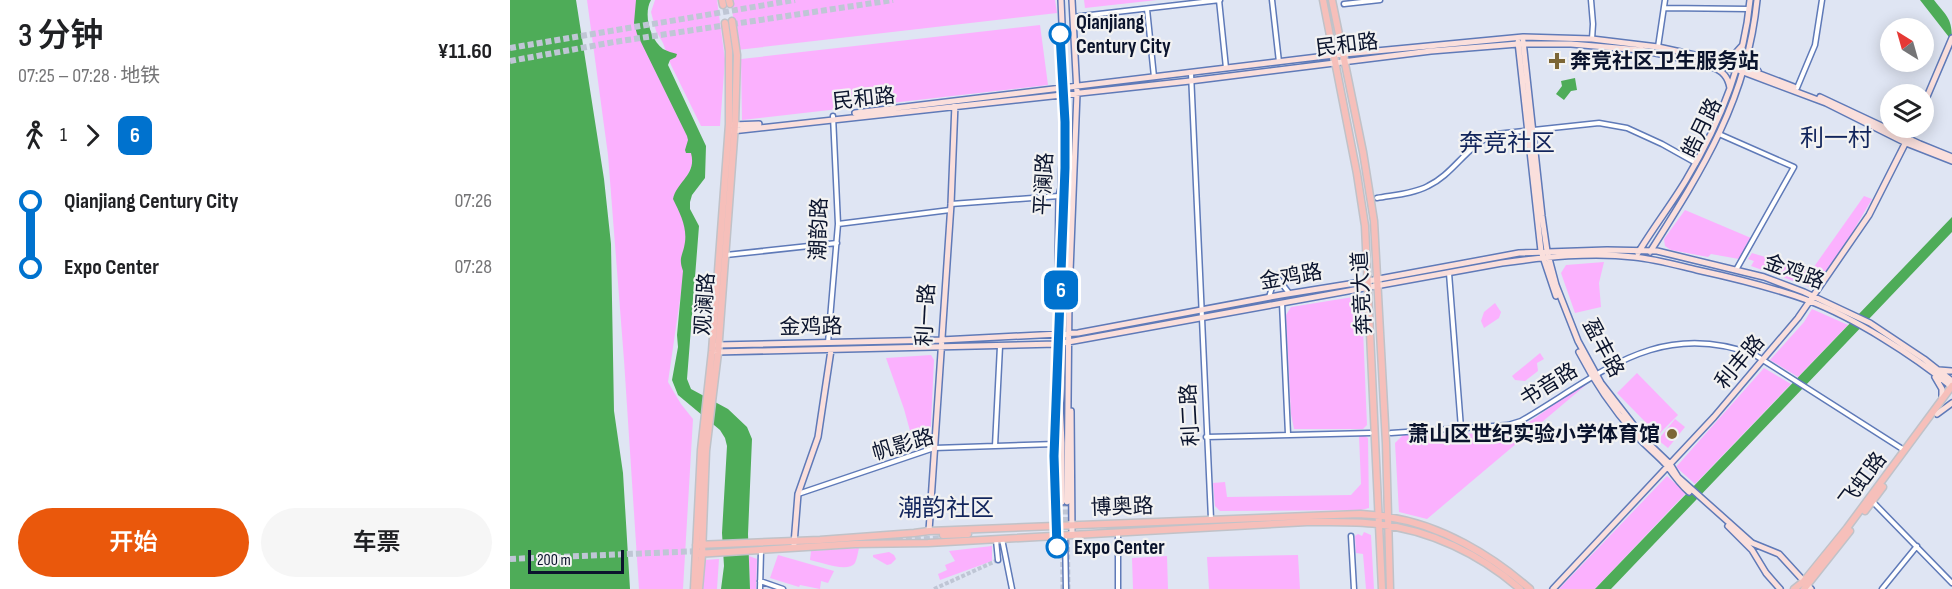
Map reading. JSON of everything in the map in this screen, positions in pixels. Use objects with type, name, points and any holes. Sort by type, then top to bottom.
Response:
[{"type":"main road","name":"平澜路","points":[[1060,398],[1059,195],[1065,91],[1061,0]]},
{"type":"main road","name":"平澜路","points":[[1070,341],[1069,297],[1077,90],[1072,0]]},
{"type":"main road","name":"奔竞大道","points":[[1323,0],[1358,174],[1365,226],[1382,589]]},
{"type":"main road","name":"奔竞大道","points":[[1332,0],[1363,152],[1374,221],[1390,589]]},
{"type":"main road","name":"皓月路","points":[[1646,259],[1707,160],[1738,90],[1750,0]]},
{"type":"main road","name":"皓月路","points":[[1638,254],[1696,163],[1741,69],[1748,52],[1757,0]]},
{"type":"main road","name":"观澜路","points":[[699,545],[710,393],[725,255],[731,128],[728,22]]},
{"type":"main road","points":[[1932,84],[1952,38]]},
{"type":"main road","name":"民和路","points":[[1077,90],[1344,54],[1521,41],[1592,39],[1658,47],[1741,69],[1837,104],[1907,141],[1952,157]]},
{"type":"main road","name":"民和路","points":[[731,128],[1065,91],[1190,81],[1521,41],[1641,50],[1741,69]]},
{"type":"main road","name":"盈丰路","points":[[1521,41],[1545,254],[1563,314],[1594,375],[1646,441],[1678,477],[1752,543],[1779,554],[1807,586]]},
{"type":"main road","points":[[1693,55],[1731,58],[1737,54],[1744,42]]},
{"type":"main road","points":[[1748,52],[1755,69],[1763,77]]},
{"type":"main road","points":[[1682,58],[1721,70],[1730,88]]},
{"type":"main road","name":"民和路","points":[[1763,77],[1952,161]]},
{"type":"main road","points":[[1738,90],[1748,80],[1763,77]]},
{"type":"main road","name":"利一路","points":[[929,531],[951,207],[955,104]]},
{"type":"main road","name":"观澜路","points":[[715,349],[731,128]]},
{"type":"main road","name":"利丰路","points":[[1553,589],[1714,417],[1798,318],[1869,215],[1908,138]]},
{"type":"main road","name":"金鸡路","points":[[715,349],[831,350],[1058,344],[1282,303],[1446,265],[1519,253],[1638,254],[1657,251],[1764,277],[1854,314],[1870,322],[1952,381]]},
{"type":"main road","name":"金鸡路","points":[[1378,282],[1449,273],[1545,254]]},
{"type":"main road","name":"金鸡路","points":[[1638,254],[1646,259],[1729,276],[1812,298],[1865,328],[1952,386]]},
{"type":"main road","name":"金鸡路","points":[[715,349],[1070,333],[1289,293],[1368,284]]},
{"type":"main road","points":[[1060,398],[1065,502],[1070,341]]},
{"type":"main road","points":[[1070,341],[1072,535]]},
{"type":"main road","points":[[794,549],[798,494],[818,437],[831,350]]},
{"type":"main road","points":[[1935,368],[1952,371]]},
{"type":"main road","points":[[1928,370],[1941,384],[1943,394],[1941,402]]},
{"type":"main road","name":"飞虹路","points":[[1871,500],[1952,386]]},
{"type":"main road","name":"观澜路","points":[[699,589],[704,422],[710,393]]},
{"type":"main road","name":"飞虹路","points":[[1794,589],[1807,586],[1952,394]]},
{"type":"main road","points":[[1013,528],[943,537],[1059,533],[1056,444],[1057,410],[1060,398]]},
{"type":"main road","points":[[1937,414],[1952,403]]},
{"type":"main road","name":"盈丰路","points":[[1669,465],[1675,479],[1752,550],[1766,573],[1780,589]]},
{"type":"main road","name":"博奥路","points":[[699,554],[855,544],[999,539],[1059,533],[1072,526],[1319,514],[1378,516],[1430,529],[1467,545],[1501,566],[1530,589]]},
{"type":"main road","name":"博奥路","points":[[699,545],[1013,528],[1072,535],[1307,522],[1348,522],[1379,524],[1412,531],[1452,544],[1494,568],[1520,589]]},
{"type":"main road","name":"观澜路","points":[[694,589],[699,554]]},
{"type":"street","points":[[1073,17],[1219,0],[1226,69]]},
{"type":"street","points":[[1272,0],[1279,63]]},
{"type":"street","points":[[1344,4],[1380,0]]},
{"type":"street","points":[[1591,0],[1592,39]]},
{"type":"street","points":[[1658,47],[1665,0]]},
{"type":"street","points":[[1797,88],[1815,45],[1822,0]]},
{"type":"street","points":[[1664,8],[1749,9]]},
{"type":"street","points":[[1147,9],[1154,78]]},
{"type":"street","name":"利二路","points":[[1191,73],[1211,519]]},
{"type":"street","name":"潮韵路","points":[[828,343],[838,224],[833,117]]},
{"type":"street","points":[[1377,198],[1430,186],[1470,150],[1486,138],[1496,134],[1563,126],[1599,123],[1627,128],[1696,163]]},
{"type":"street","points":[[1719,134],[1794,167],[1736,270]]},
{"type":"street","points":[[838,224],[951,207],[1059,195]]},
{"type":"street","points":[[725,255],[837,243]]},
{"type":"street","points":[[1449,273],[1461,428]]},
{"type":"street","points":[[1269,297],[1276,275],[1289,293]]},
{"type":"street","points":[[1282,303],[1288,434]]},
{"type":"street","name":"书音路","points":[[1391,433],[1521,421],[1620,360],[1653,348],[1678,344],[1716,344],[1734,347],[1755,355],[1905,451]]},
{"type":"street","points":[[995,446],[1000,346]]},
{"type":"street","points":[[1206,437],[1370,433]]},
{"type":"street","name":"帆影路","points":[[798,494],[934,448],[1056,444]]},
{"type":"street","points":[[1871,500],[1952,583]]},
{"type":"street","points":[[1118,532],[1118,589]]},
{"type":"street","points":[[1059,533],[1066,589]]},
{"type":"street","points":[[1351,536],[1354,589]]},
{"type":"street","points":[[998,560],[999,539]]},
{"type":"street","points":[[999,539],[1012,589]]},
{"type":"street","points":[[1882,589],[1917,546]]},
{"type":"street","points":[[759,551],[760,589]]},
{"type":"street","points":[[760,581],[783,589]]},
{"type":"shaded area","points":[[510,0],[576,0],[604,179],[611,244],[614,411],[623,473],[630,589],[510,589]]},
{"type":"shaded area","points":[[587,0],[643,0],[641,29],[699,149],[677,199],[687,226],[685,265],[668,382],[693,419],[683,589],[639,589],[608,155]]},
{"type":"shaded area","points":[[636,0],[651,0],[648,19],[651,33],[658,45],[677,54],[668,65],[706,146],[705,178],[692,195],[690,202],[690,209],[699,226],[687,379],[691,389],[728,409],[747,427],[752,439],[748,534],[750,589],[721,589],[724,566],[722,533],[727,446],[725,438],[720,430],[678,395],[672,380],[678,347],[683,271],[681,259],[685,236],[682,220],[673,199],[678,187],[689,172],[692,161],[691,153],[686,153],[685,150],[687,136],[637,34],[634,23]]},
{"type":"shaded area","points":[[655,0],[717,0],[725,60],[720,126],[701,126],[656,31],[651,12]]},
{"type":"shaded area","points":[[731,0],[1055,0],[1057,13],[737,50]]},
{"type":"shaded area","points":[[1084,0],[1157,0],[1085,8]]},
{"type":"shaded area","points":[[1920,0],[1934,0],[1943,11],[1950,23],[1952,41]]},
{"type":"shaded area","points":[[1040,25],[1048,85],[742,120],[741,59]]},
{"type":"shaded area","points":[[1575,78],[1577,90],[1571,91],[1564,100],[1556,94],[1562,86],[1561,81]]},
{"type":"shaded area","points":[[1864,196],[1872,199],[1817,284],[1810,287],[1751,266],[1754,261],[1748,259],[1752,253],[1811,271]]},
{"type":"shaded area","points":[[1685,210],[1751,238],[1739,259],[1711,254],[1708,257],[1671,250],[1665,246],[1664,239]]},
{"type":"shaded area","points":[[1952,217],[1952,232],[1611,589],[1595,589]]},
{"type":"shaded area","points":[[1604,262],[1599,283],[1601,307],[1575,313],[1561,273],[1566,265]]},
{"type":"shaded area","points":[[1353,297],[1362,305],[1367,425],[1363,429],[1294,429],[1291,414],[1286,315],[1291,307]]},
{"type":"shaded area","points":[[1495,303],[1501,312],[1499,318],[1484,328],[1481,321],[1484,312]]},
{"type":"shaded area","points":[[1812,309],[1848,325],[1798,377],[1770,360],[1804,322]]},
{"type":"shaded area","points":[[1540,353],[1544,359],[1537,363],[1538,371],[1525,381],[1515,380],[1512,376]]},
{"type":"shaded area","points":[[931,355],[934,360],[930,444],[915,449],[886,358]]},
{"type":"shaded area","points":[[1764,368],[1791,384],[1695,484],[1676,467]]},
{"type":"shaded area","points":[[1637,373],[1678,415],[1658,435],[1617,393]]},
{"type":"shaded area","points":[[1586,382],[1587,384],[1427,519],[1399,512],[1395,443],[1403,435],[1501,433],[1517,429]]},
{"type":"shaded area","name":"萧山区世纪实验小学体育馆","points":[[1675,419],[1685,427],[1668,448],[1658,440]]},
{"type":"shaded area","points":[[1363,435],[1368,438],[1369,508],[1361,510],[1220,511],[1215,506],[1213,483],[1225,482],[1227,497],[1351,495],[1361,484],[1359,436]]},
{"type":"shaded area","points":[[1667,476],[1686,493],[1595,589],[1559,589]]},
{"type":"shaded area","points":[[1364,532],[1371,535],[1374,589],[1366,589],[1363,554],[1356,553],[1355,536],[1358,534],[1362,536]]},
{"type":"shaded area","points":[[992,546],[992,561],[940,580],[938,574],[947,570],[945,565],[955,561],[949,551]]},
{"type":"shaded area","points":[[859,548],[856,561],[851,566],[840,567],[810,560],[811,551]]},
{"type":"shaded area","points":[[889,552],[896,559],[891,564],[887,565],[873,557],[873,555]]},
{"type":"shaded area","points":[[778,555],[834,571],[828,583],[821,581],[820,589],[800,585],[799,587],[770,578]]},
{"type":"shaded area","points":[[1298,555],[1300,589],[1209,589],[1207,557]]},
{"type":"shaded area","points":[[749,556],[757,559],[756,589],[750,589]]},
{"type":"shaded area","points":[[1167,556],[1168,589],[1133,589],[1132,558]]},
{"type":"shaded area","points":[[719,559],[717,589],[703,589],[705,560]]},
{"type":"tunnel","points":[[510,48],[795,0]]},
{"type":"tunnel","points":[[510,61],[614,42],[893,0]]},
{"type":"tunnel","points":[[1062,502],[1063,589]]},
{"type":"tunnel","points":[[1067,502],[1068,589]]},
{"type":"tunnel","points":[[869,539],[900,538]]},
{"type":"tunnel","points":[[897,541],[943,538]]},
{"type":"tunnel","points":[[698,548],[733,546]]},
{"type":"tunnel","points":[[510,559],[701,551]]},
{"type":"tunnel","points":[[934,589],[998,560]]},
{"type":"metro line","name":"6","points":[[1057,547],[1054,456],[1065,168],[1060,34]]},
{"type":"place","name":"Qianjiang Century City","points":[[1060,34]]},
{"type":"place","name":"奔竞社区卫生服务站","points":[[1557,61]]},
{"type":"place","name":"萧山区世纪实验小学体育馆","points":[[1672,434]]},
{"type":"place","name":"Expo Center","points":[[1057,547]]},
{"type":"district","name":"利一村","points":[[1836,138]]},
{"type":"district","name":"奔竞社区","points":[[1507,143]]},
{"type":"district","name":"潮韵社区","points":[[946,508]]}]
